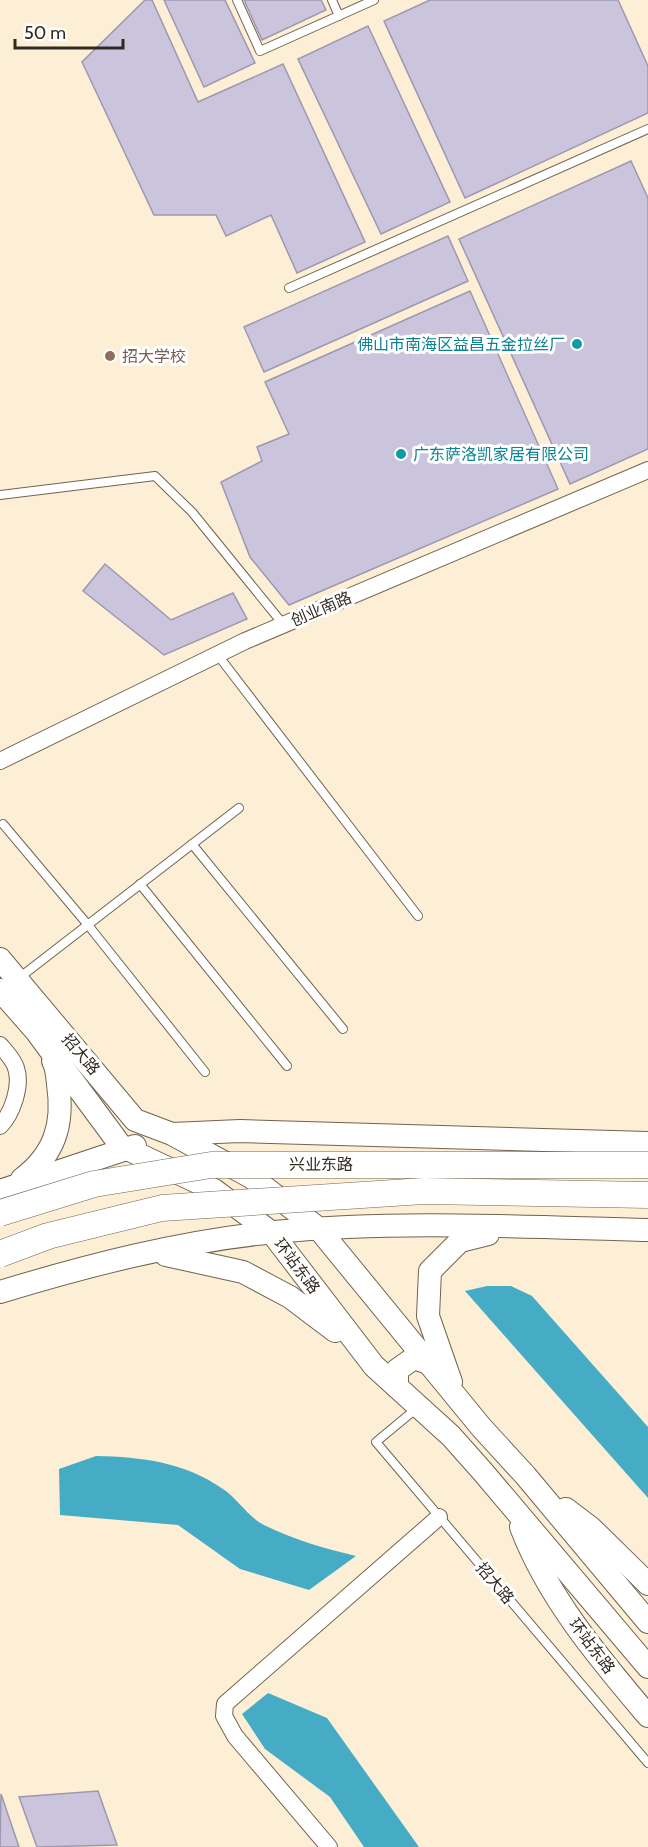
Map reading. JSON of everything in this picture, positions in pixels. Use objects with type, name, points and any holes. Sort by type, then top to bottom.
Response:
[{"type":"main road","name":"招大路","points":[[4,974],[36,1031]]},
{"type":"main road","name":"招大路","points":[[4,974],[135,1120],[172,1134]]},
{"type":"main road","name":"环站东路","points":[[36,1031],[121,1146],[214,1190],[272,1233],[374,1366],[417,1408],[451,1436],[648,1667]]},
{"type":"main road","points":[[6,1189],[40,1166],[56,1138],[61,1103],[56,1065],[36,1031]]},
{"type":"main road","points":[[6,1189],[172,1134],[240,1131],[648,1143]]},
{"type":"main road","points":[[172,1134],[251,1177],[318,1228],[457,1398],[537,1489],[648,1622]]},
{"type":"main road","name":"兴业东路","points":[[0,1213],[94,1185],[211,1165],[648,1165]]},
{"type":"main road","points":[[0,1254],[48,1236],[162,1208],[424,1191],[648,1195]]},
{"type":"main road","points":[[457,1398],[428,1316],[430,1271],[460,1241],[517,1227]]},
{"type":"main road","points":[[0,1292],[152,1252],[318,1228],[517,1227],[648,1230]]},
{"type":"main road","points":[[152,1252],[243,1272],[316,1314],[374,1366]]},
{"type":"main road","points":[[397,1388],[397,1370],[402,1365],[414,1358],[428,1363]]},
{"type":"main road","points":[[537,1489],[591,1528],[648,1584]]},
{"type":"main road","name":"环站东路","points":[[513,1506],[526,1541],[567,1613],[648,1716]]},
{"type":"street","name":"创业南路","points":[[0,761],[283,624],[648,470]]},
{"type":"street","points":[[0,1045],[16,1068],[17,1078],[15,1096],[7,1119],[0,1126]]},
{"type":"street","points":[[329,1847],[235,1736],[224,1716],[225,1704],[440,1517]]},
{"type":"lane","points":[[237,0],[260,51],[374,0]]},
{"type":"lane","points":[[332,0],[339,16]]},
{"type":"lane","points":[[289,288],[648,129]]},
{"type":"lane","points":[[0,495],[155,476],[192,512],[283,624]]},
{"type":"lane","points":[[217,654],[418,915]]},
{"type":"lane","points":[[4,974],[88,924],[239,808]]},
{"type":"lane","points":[[3,824],[88,924],[206,1072]]},
{"type":"lane","points":[[192,844],[343,1029]]},
{"type":"lane","points":[[140,884],[287,1066]]},
{"type":"lane","name":"招大路","points":[[417,1408],[376,1442],[648,1763]]},
{"type":"water","points":[[487,1286],[511,1286],[532,1296],[648,1427],[648,1498],[465,1291]]},
{"type":"water","points":[[96,1456],[146,1460],[178,1467],[223,1489],[264,1525],[321,1547],[356,1556],[309,1590],[240,1569],[178,1525],[60,1515],[59,1469]]},
{"type":"water","points":[[268,1693],[327,1718],[419,1847],[364,1847],[330,1797],[265,1749],[242,1714]]},
{"type":"building","points":[[145,0],[152,0],[198,102],[283,64],[365,242],[297,273],[271,215],[226,236],[216,215],[154,215],[82,62]]},
{"type":"building","points":[[164,0],[225,0],[255,63],[204,87]]},
{"type":"building","points":[[244,0],[321,0],[326,10],[262,40]]},
{"type":"building","points":[[430,0],[618,0],[648,66],[648,113],[465,198],[384,21]]},
{"type":"building","points":[[368,26],[450,202],[381,234],[298,59]]},
{"type":"building","name":"佛山市南海区益昌五金拉丝厂","points":[[631,161],[648,198],[648,449],[570,484],[459,239]]},
{"type":"building","points":[[448,236],[468,281],[264,372],[244,327]]},
{"type":"building","name":"广东萨洛凯家居有限公司","points":[[470,291],[558,489],[289,605],[250,557],[221,482],[262,461],[257,447],[289,434],[265,382]]},
{"type":"building","points":[[105,564],[171,620],[233,593],[247,619],[164,655],[83,591]]},
{"type":"building","points":[[98,1791],[117,1845],[37,1847],[19,1797]]},
{"type":"building","points":[[1,1794],[19,1847],[0,1847]]},
{"type":"place","name":"佛山市南海区益昌五金拉丝厂","points":[[577,344]]},
{"type":"place","name":"招大学校","points":[[110,356]]},
{"type":"place","name":"广东萨洛凯家居有限公司","points":[[401,454]]}]
